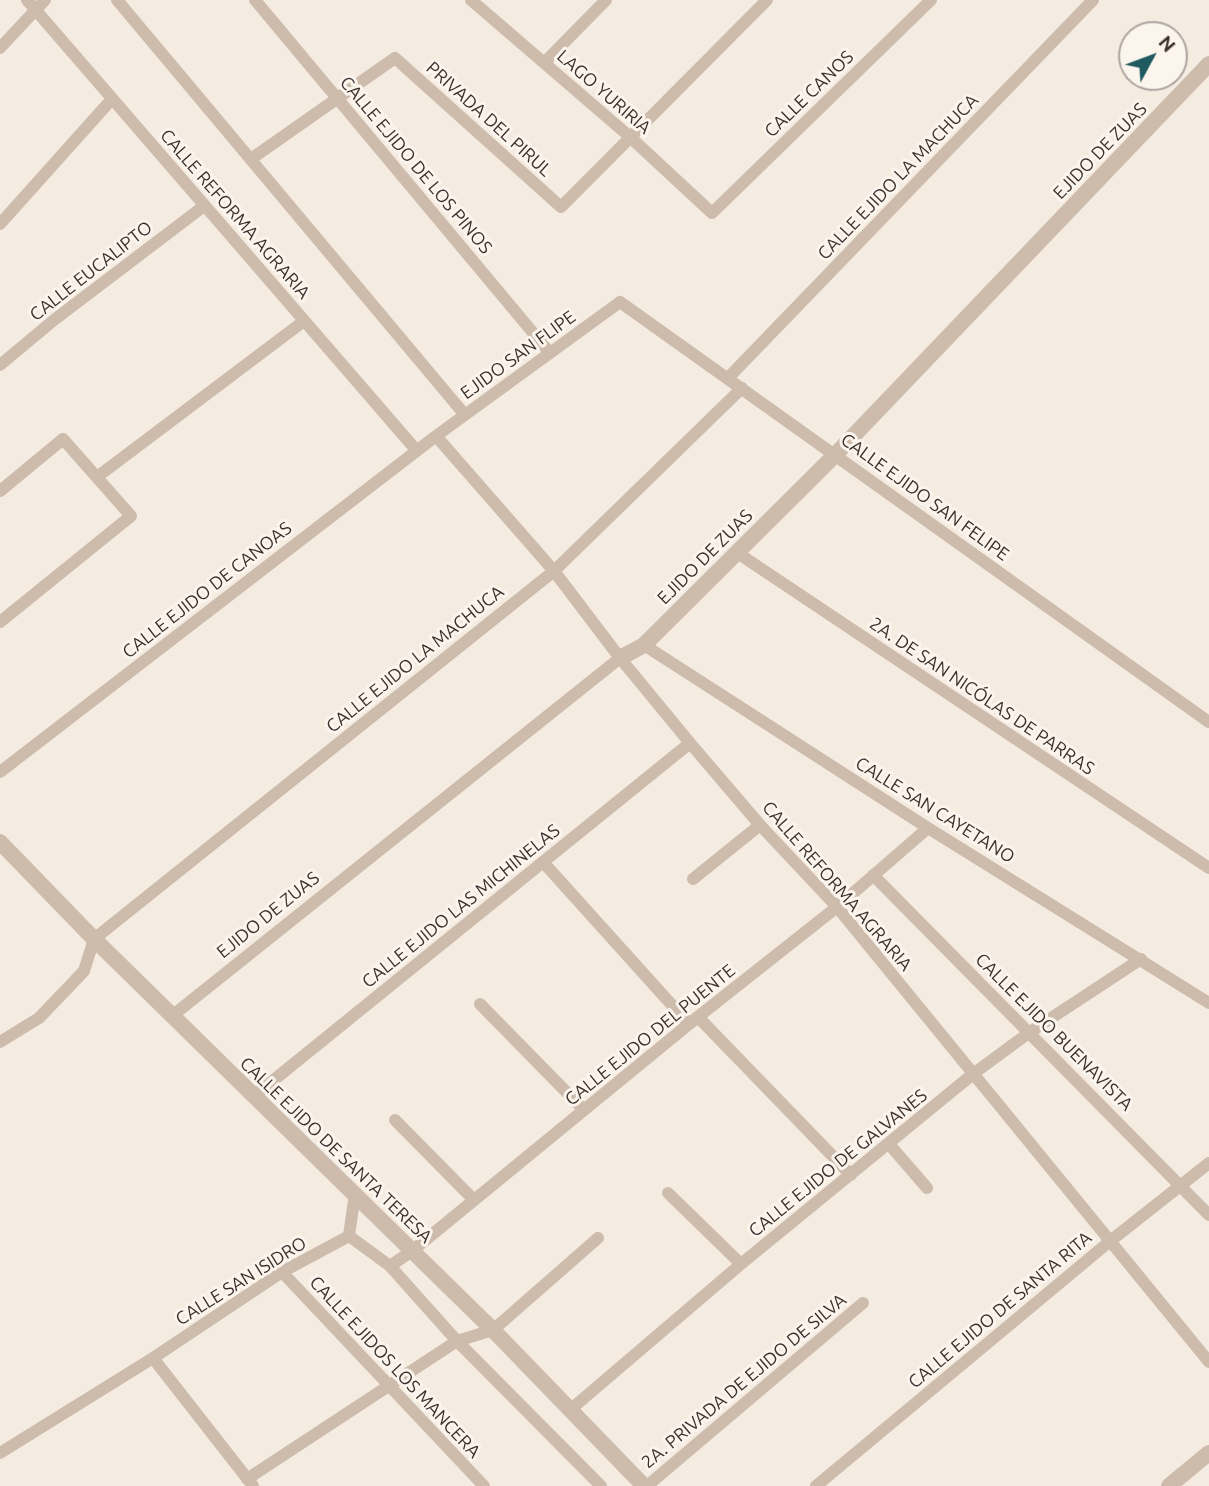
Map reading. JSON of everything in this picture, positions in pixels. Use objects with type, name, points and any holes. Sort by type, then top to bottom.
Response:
[{"type":"street","points":[[0,48],[31,5],[45,0]]},
{"type":"street","points":[[117,0],[465,415]]},
{"type":"street","name":"CALLE EJIDO DE LOS PINOS","points":[[255,0],[550,353]]},
{"type":"street","name":"LAGO YURIRIA","points":[[471,0],[629,136],[712,213]]},
{"type":"street","points":[[544,63],[606,0]]},
{"type":"street","points":[[629,136],[767,0]]},
{"type":"street","name":"CALLE CANOS","points":[[712,213],[931,0]]},
{"type":"street","name":"CALLE EJIDO LA MACHUCA","points":[[729,378],[1093,0]]},
{"type":"street","name":"CALLE REFORMA AGRARIA","points":[[31,5],[417,451]]},
{"type":"street","name":"PRIVADA DEL PIRUL","points":[[337,98],[395,58],[561,207],[629,136]]},
{"type":"street","name":"EJIDO DE ZUAS","points":[[172,1016],[620,658],[644,645],[836,454],[1206,73]]},
{"type":"street","points":[[251,159],[337,98]]},
{"type":"street","points":[[0,224],[111,99]]},
{"type":"street","name":"CALLE EUCALIPTO","points":[[0,365],[54,320],[204,206]]},
{"type":"street","name":"CALLE EJIDO SAN FELIPE","points":[[620,302],[1209,722]]},
{"type":"street","name":"EJIDO SAN FLIPE","points":[[436,436],[620,302]]},
{"type":"street","points":[[97,477],[304,321]]},
{"type":"street","name":"CALLE EJIDO LA MACHUCA","points":[[94,939],[554,571],[742,388]]},
{"type":"street","name":"CALLE REFORMA AGRARIA","points":[[436,436],[554,571],[620,658],[690,743],[760,825],[837,908],[1209,1362]]},
{"type":"street","name":"CALLE EJIDO DE CANOAS","points":[[0,772],[436,436]]},
{"type":"street","points":[[0,491],[63,439],[131,516],[0,622]]},
{"type":"street","name":"2A. DE SAN NICÓLAS DE PARRAS","points":[[736,552],[1209,868]]},
{"type":"street","name":"CALLE SAN CAYETANO","points":[[644,645],[1209,1003]]},
{"type":"street","name":"CALLE EJIDO LAS MICHINELAS","points":[[254,1096],[690,743]]},
{"type":"street","points":[[692,879],[760,825]]},
{"type":"street","name":"CALLE EJIDO DEL PUENTE","points":[[390,1266],[837,908],[929,828]]},
{"type":"street","name":"CALLE EJIDO DE SANTA TERESA","points":[[0,842],[94,939],[493,1330],[646,1486]]},
{"type":"street","points":[[543,862],[694,1021],[851,1175]]},
{"type":"street","name":"CALLE EJIDO BUENAVISTA","points":[[873,875],[1209,1215]]},
{"type":"street","points":[[0,1042],[39,1018],[84,971],[94,939]]},
{"type":"street","name":"CALLE EJIDO DE GALVANES","points":[[570,1410],[973,1074],[1030,1032],[1141,959]]},
{"type":"street","points":[[480,1004],[584,1110]]},
{"type":"street","points":[[395,1120],[473,1199]]},
{"type":"street","points":[[889,1144],[927,1188]]},
{"type":"street","name":"CALLE EJIDO DE SANTA RITA","points":[[816,1486],[1109,1242],[1209,1163]]},
{"type":"street","points":[[355,1193],[349,1236],[390,1266],[457,1341],[597,1485]]},
{"type":"street","points":[[668,1193],[741,1265]]},
{"type":"street","name":"CALLE SAN ISIDRO","points":[[0,1453],[153,1358],[282,1272],[349,1236]]},
{"type":"street","points":[[153,1358],[250,1483],[457,1341],[493,1330],[598,1238]]},
{"type":"street","name":"CALLE EJIDOS LOS MANCERA","points":[[282,1272],[484,1486]]},
{"type":"street","name":"2A. PRIVADA DE EJIDO DE SILVA","points":[[646,1486],[863,1303]]},
{"type":"street","points":[[1169,1486],[1209,1453]]}]
